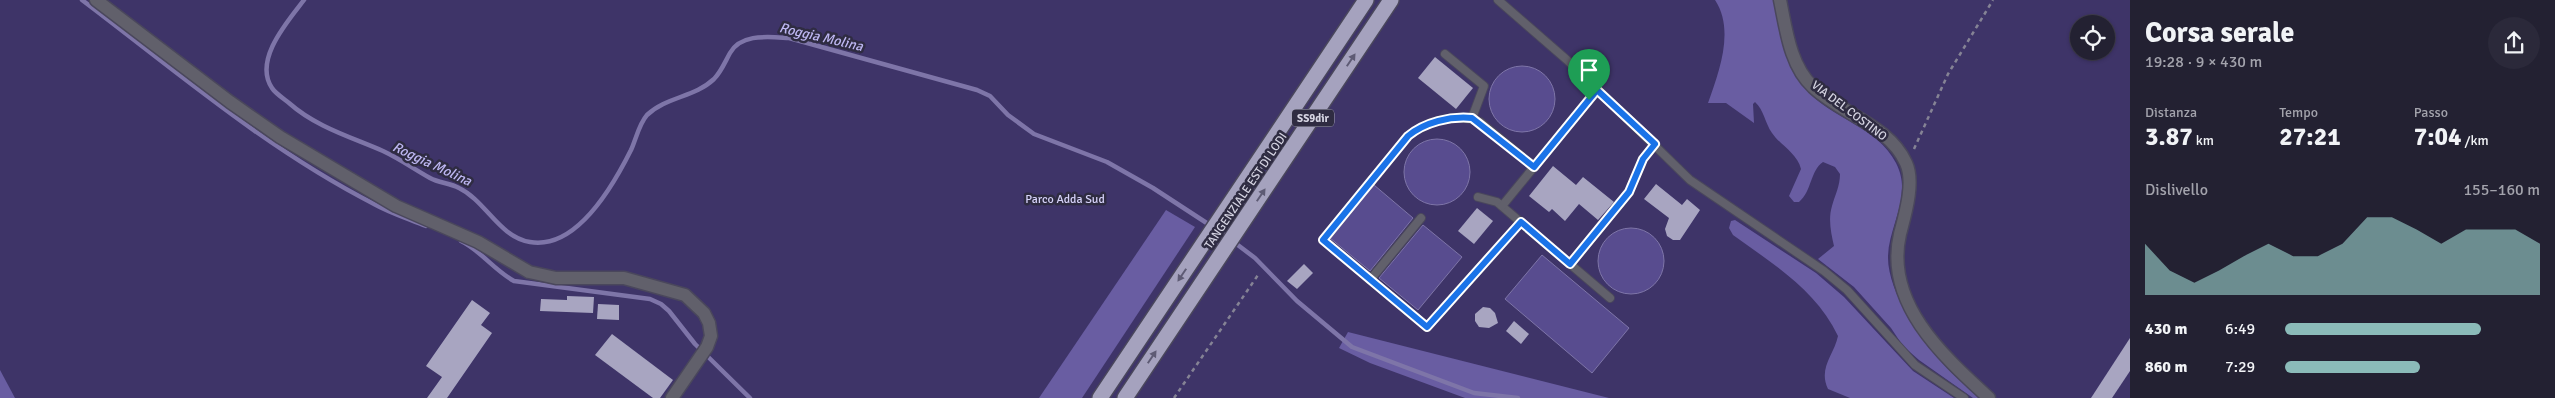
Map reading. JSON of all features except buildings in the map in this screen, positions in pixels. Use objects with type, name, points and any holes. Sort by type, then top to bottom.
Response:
[{"type":"highway","name":"TANGENZIALE EST DI LODI","points":[[1100,398],[1366,0]]},
{"type":"highway","name":"TANGENZIALE EST DI LODI","points":[[1125,398],[1391,0]]},
{"type":"street","points":[[96,0],[280,137],[396,206],[478,242],[529,272],[556,278],[624,278],[685,295],[698,305],[709,323],[711,336],[704,352],[672,398]]},
{"type":"street","name":"VIA DEL COSTINO","points":[[1780,0],[1790,45],[1800,71],[1812,87],[1880,133],[1906,164]]},
{"type":"street","points":[[1906,164],[1908,206],[1897,257],[1898,277],[1908,304],[1926,333],[1950,363],[1989,398]]},
{"type":"lane","points":[[1498,0],[1568,60],[1690,180],[1715,199],[1824,271],[1847,290],[1882,328],[1897,348],[1915,365],[1964,398]]},
{"type":"lane","points":[[1445,54],[1484,86],[1472,118]]},
{"type":"lane","points":[[1502,206],[1597,90]]},
{"type":"lane","points":[[1521,222],[1427,327],[1323,240],[1408,136],[1427,124],[1462,117],[1472,118],[1534,167]]},
{"type":"lane","points":[[1570,264],[1629,192],[1643,159],[1655,144]]},
{"type":"lane","points":[[1478,197],[1498,202],[1610,298]]},
{"type":"lane","points":[[1370,280],[1421,218]]},
{"type":"path","points":[[1906,164],[1948,74],[1993,0]]},
{"type":"path","points":[[1174,398],[1258,275]]},
{"type":"green space","name":"Parco Adda Sud","points":[[0,0],[2130,0],[2130,398],[0,398]]},
{"type":"shaded area","points":[[1715,0],[1774,0],[1781,35],[1789,58],[1793,69],[1806,89],[1828,108],[1866,131],[1888,150],[1901,175],[1902,187],[1899,210],[1889,244],[1889,270],[1893,285],[1908,316],[1928,345],[1959,380],[1982,398],[1973,398],[1919,360],[1903,346],[1891,328],[1854,287],[1818,259],[1834,246],[1830,216],[1840,178],[1840,174],[1835,167],[1823,162],[1816,170],[1803,197],[1799,202],[1794,202],[1789,196],[1801,169],[1799,163],[1772,133],[1758,105],[1755,102],[1753,104],[1754,123],[1726,103],[1708,103],[1717,78],[1724,38],[1724,24]]},
{"type":"shaded area","points":[[1522,66],[1535,68],[1545,76],[1553,86],[1555,99],[1553,112],[1545,122],[1535,130],[1522,132],[1509,130],[1499,122],[1491,112],[1489,99],[1491,86],[1499,76],[1509,68]]},
{"type":"shaded area","points":[[1437,139],[1450,141],[1460,149],[1468,159],[1470,172],[1468,185],[1460,195],[1450,203],[1437,205],[1424,203],[1414,195],[1406,185],[1404,172],[1406,159],[1414,149],[1424,141]]},
{"type":"shaded area","points":[[1374,185],[1413,218],[1370,271],[1330,238]]},
{"type":"shaded area","points":[[1166,210],[1195,227],[1082,398],[1039,398]]},
{"type":"shaded area","points":[[1735,220],[1816,273],[1844,297],[1913,371],[1954,398],[1850,398],[1828,389],[1825,381],[1826,368],[1838,336],[1829,320],[1806,291],[1733,235],[1729,228],[1731,221]]},
{"type":"shaded area","points":[[1423,225],[1462,257],[1418,310],[1379,278]]},
{"type":"shaded area","points":[[1631,228],[1644,230],[1654,238],[1662,248],[1664,261],[1662,274],[1654,284],[1644,292],[1631,294],[1618,292],[1608,284],[1600,274],[1598,261],[1600,248],[1608,238],[1618,230]]},
{"type":"shaded area","points":[[1542,255],[1629,328],[1592,373],[1505,299]]},
{"type":"shaded area","points":[[1348,332],[1609,398],[1465,398],[1370,363],[1339,348]]},
{"type":"shaded area","points":[[0,370],[15,398],[0,398]]},
{"type":"waterway","points":[[82,0],[188,82],[297,159],[335,183],[380,207],[426,226]]},
{"type":"waterway","name":"Roggia Molina","points":[[304,0],[282,30],[270,53],[267,77],[273,90],[299,111],[322,125],[383,151],[433,180],[452,185],[469,194],[501,226],[519,239],[530,242],[547,242],[563,236],[578,225],[592,212],[615,180],[647,115],[663,104],[698,90],[714,79],[730,53],[741,42],[756,38],[789,38],[977,90],[990,96],[1008,115],[1034,134],[1107,162],[1153,188],[1222,233],[1255,258],[1297,301],[1352,347],[1474,393],[1518,398]]},
{"type":"waterway","points":[[461,241],[514,281],[650,299],[661,304],[669,311],[695,344],[750,398]]},
{"type":"route","points":[[1597,90],[1655,144],[1643,159],[1629,192],[1570,264],[1521,222],[1484,266],[1427,327],[1323,240],[1408,136],[1419,127],[1462,117],[1472,118],[1480,122],[1534,167],[1589,100],[1597,90]]}]
